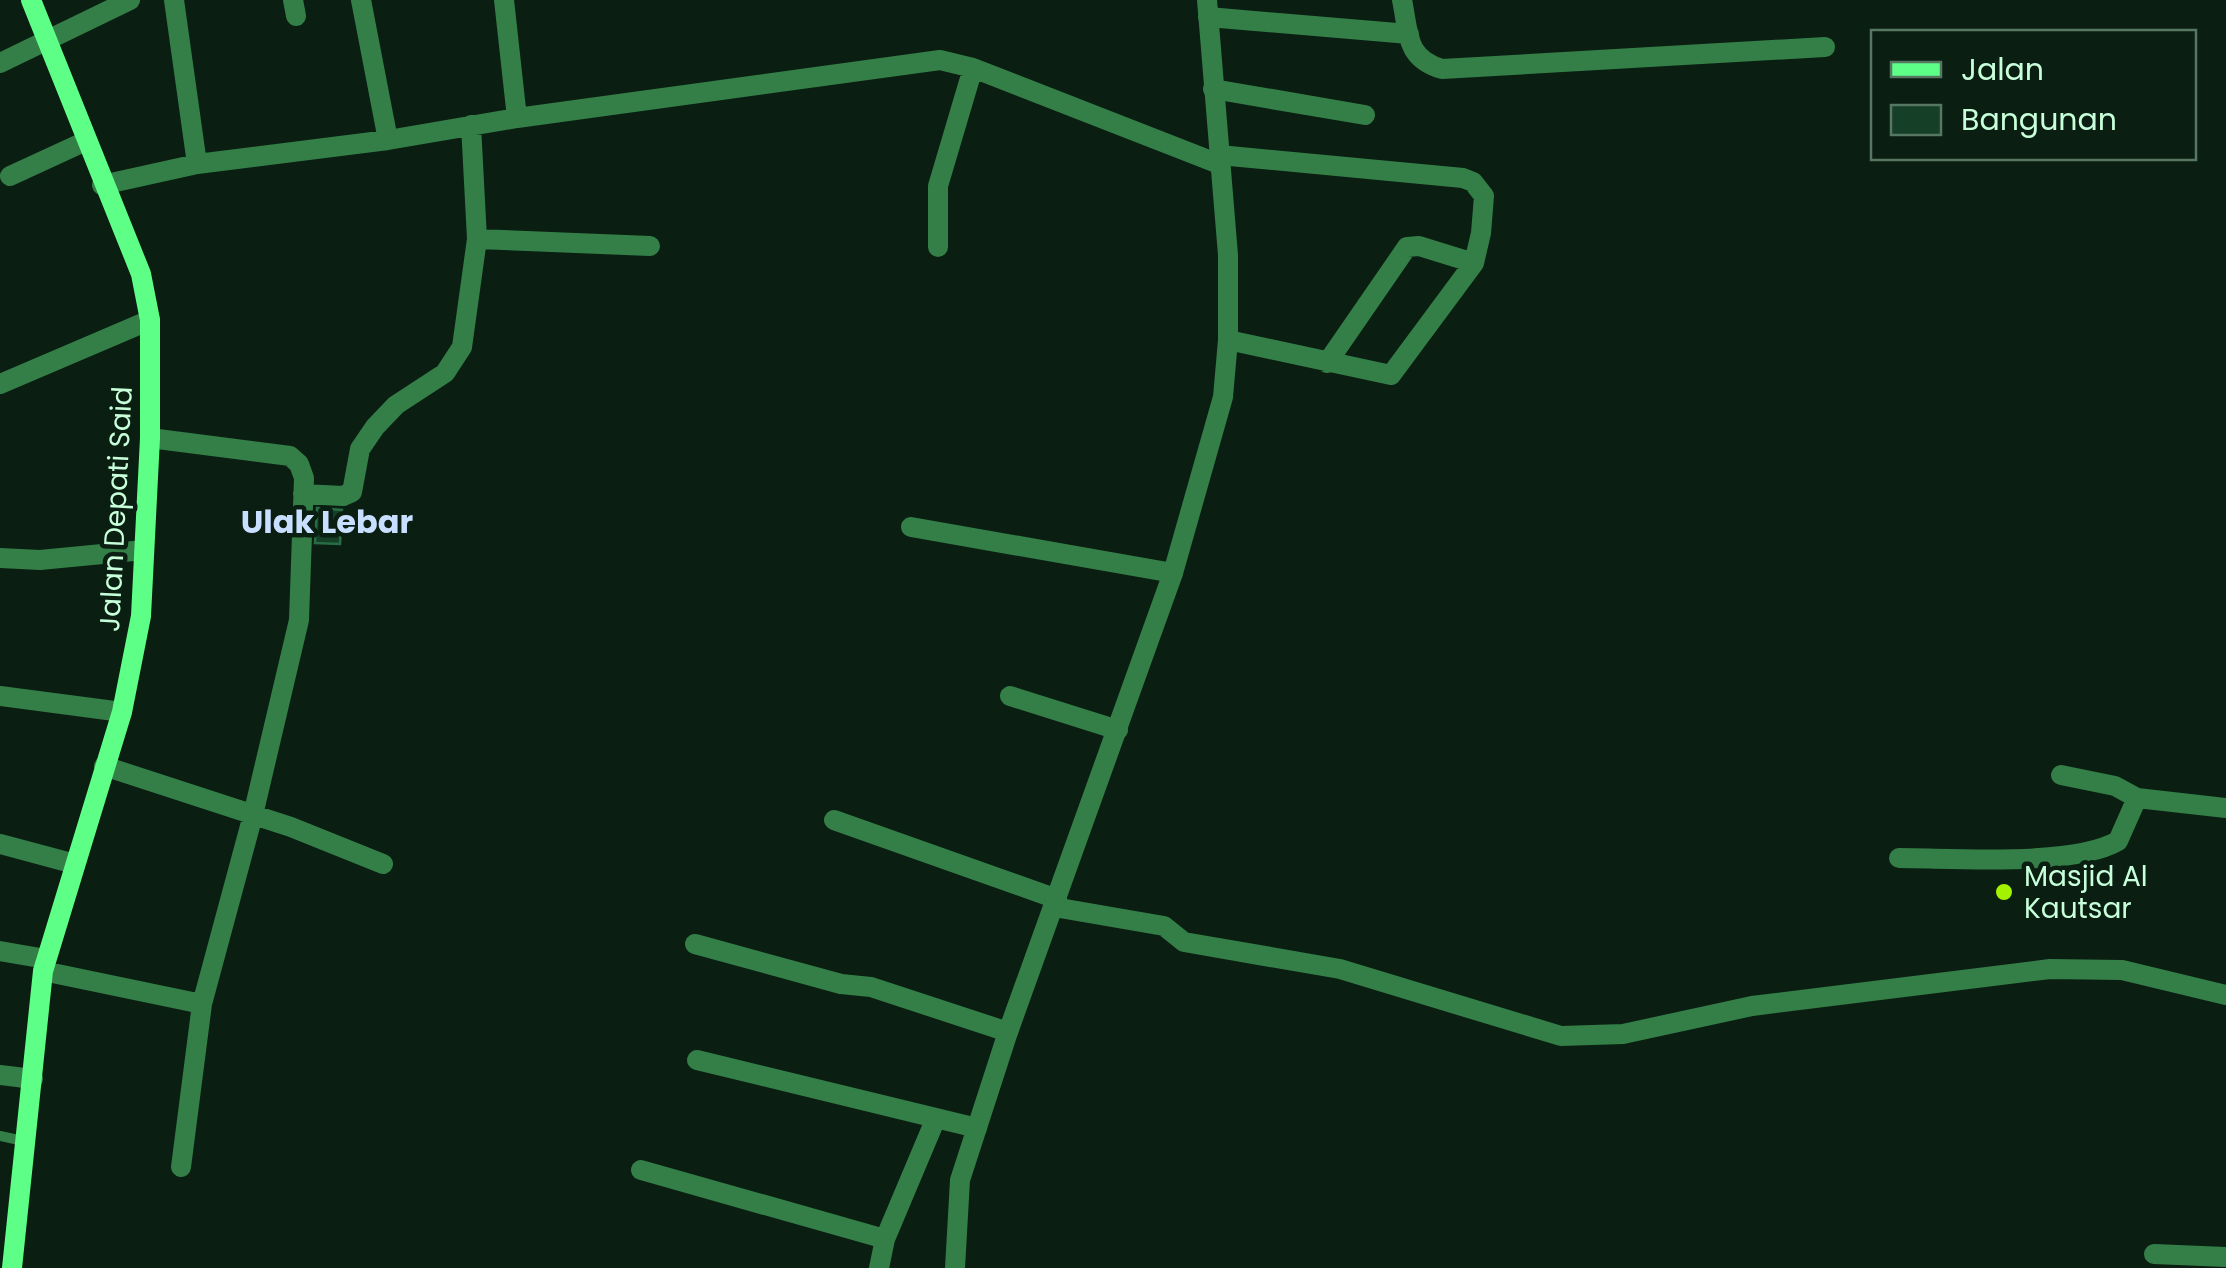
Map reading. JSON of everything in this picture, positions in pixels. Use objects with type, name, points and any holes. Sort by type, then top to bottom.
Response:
[{"type":"main road","name":"Jalan Depati Said","points":[[12,1268],[45,965],[122,712],[141,616],[150,438],[150,320],[136,260],[102,185],[32,0]]},
{"type":"street","points":[[0,62],[130,0]]},
{"type":"street","points":[[174,0],[197,164]]},
{"type":"street","points":[[360,0],[388,140]]},
{"type":"street","points":[[504,0],[516,118]]},
{"type":"street","points":[[1402,0],[1415,54],[1426,64],[1442,69],[1824,47]]},
{"type":"street","points":[[955,1268],[960,1180],[1008,1032],[1173,573],[1218,419],[1228,340],[1228,254],[1203,6],[1409,34]]},
{"type":"street","points":[[102,185],[197,164],[940,60],[973,68],[1219,159],[1462,178],[1481,190],[1484,207],[1474,263],[1391,375],[1228,340]]},
{"type":"street","points":[[938,246],[938,186],[973,68]]},
{"type":"street","points":[[1214,89],[1365,114]]},
{"type":"street","points":[[303,494],[343,496],[352,492],[360,449],[375,428],[396,404],[445,373],[462,347],[477,239],[471,126]]},
{"type":"street","points":[[10,176],[86,142]]},
{"type":"street","points":[[477,239],[650,246]]},
{"type":"street","points":[[1327,363],[1407,247],[1419,246],[1474,263]]},
{"type":"street","points":[[0,384],[150,320]]},
{"type":"street","points":[[150,438],[290,456],[302,469],[299,620],[253,815],[202,1004],[181,1167]]},
{"type":"street","points":[[911,528],[1173,573]]},
{"type":"street","points":[[0,558],[40,560],[144,550]]},
{"type":"street","points":[[0,696],[122,712]]},
{"type":"street","points":[[1010,696],[1118,730]]},
{"type":"street","points":[[104,766],[292,826],[383,864]]},
{"type":"street","points":[[2060,774],[2115,786],[2137,798],[2226,808]]},
{"type":"street","points":[[1899,858],[2044,857],[2098,850],[2118,841],[2137,798]]},
{"type":"street","points":[[834,820],[1055,903],[1164,926],[1184,942],[1340,969],[1561,1036],[1624,1034],[1752,1006],[2050,968],[2122,970],[2226,995]]},
{"type":"street","points":[[0,844],[75,864]]},
{"type":"street","points":[[695,944],[841,984],[871,986],[1008,1032]]},
{"type":"street","points":[[0,951],[202,1004]]},
{"type":"street","points":[[697,1060],[977,1128]]},
{"type":"street","points":[[0,1075],[33,1079]]},
{"type":"street","points":[[879,1268],[885,1239],[936,1118]]},
{"type":"street","points":[[641,1170],[885,1239]]},
{"type":"street","points":[[2154,1254],[2226,1257]]},
{"type":"lane","points":[[0,1136],[28,1142]]},
{"type":"building","points":[[317,508],[342,510],[340,544],[315,543]]},
{"type":"place","name":"Masjid Al Kautsar","points":[[2004,892]]},
{"type":"district","name":"Ulak Lebar","points":[[327,521]]}]
